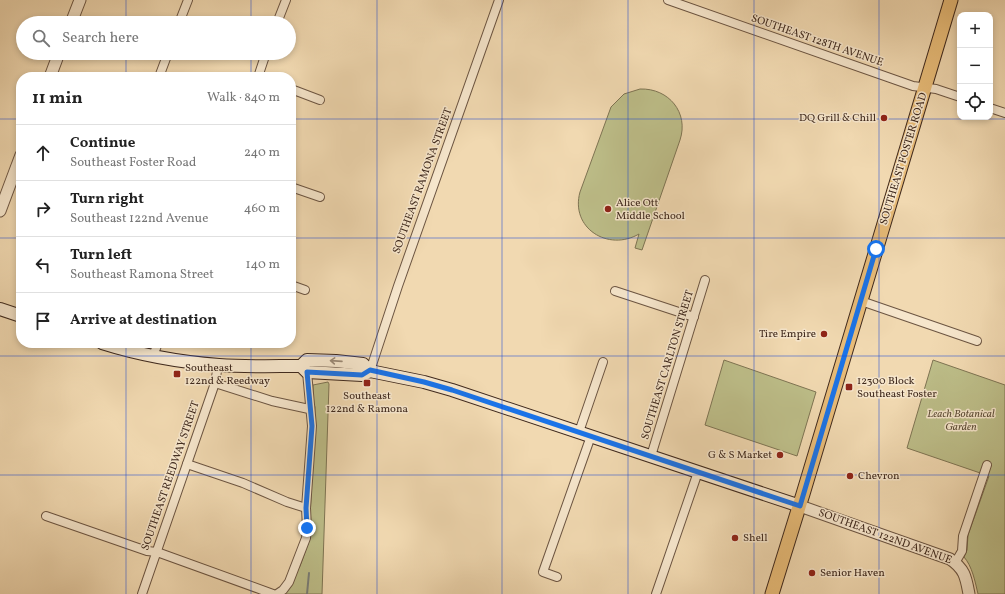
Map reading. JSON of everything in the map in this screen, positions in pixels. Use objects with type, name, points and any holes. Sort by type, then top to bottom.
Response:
[{"type":"main road","name":"SOUTHEAST FOSTER ROAD","points":[[772,594],[800,506],[951,0]]},
{"type":"main road","points":[[0,309],[16,314]]},
{"type":"main road","name":"SOUTHEAST 122ND AVENUE","points":[[122,348],[153,356],[218,365],[304,369],[307,360],[363,364],[370,370],[441,386],[800,506]]},
{"type":"street","points":[[74,16],[80,0]]},
{"type":"street","points":[[182,16],[188,0]]},
{"type":"street","points":[[280,16],[286,0]]},
{"type":"street","name":"SOUTHEAST RAMONA STREET","points":[[370,370],[396,291],[499,0]]},
{"type":"street","name":"SOUTHEAST 128TH AVENUE","points":[[668,0],[913,86],[936,89],[957,96]]},
{"type":"street","points":[[52,72],[57,60]]},
{"type":"street","points":[[161,72],[165,60]]},
{"type":"street","points":[[260,72],[264,60]]},
{"type":"street","points":[[296,91],[320,100]]},
{"type":"street","points":[[993,109],[1005,113]]},
{"type":"street","points":[[0,211],[16,168]]},
{"type":"street","points":[[296,189],[320,197]]},
{"type":"street","name":"SOUTHEAST CARLTON STREET","points":[[651,456],[705,280]]},
{"type":"street","points":[[296,287],[306,290]]},
{"type":"street","points":[[615,291],[694,318]]},
{"type":"street","points":[[861,301],[977,341]]},
{"type":"street","points":[[153,356],[156,348]]},
{"type":"street","points":[[579,432],[603,362]]},
{"type":"street","name":"SOUTHEAST REEDWAY STREET","points":[[142,594],[215,383],[218,365]]},
{"type":"street","points":[[277,594],[283,590],[289,582],[306,538],[306,508],[312,426],[304,369]]},
{"type":"street","points":[[215,383],[272,401],[309,409]]},
{"type":"street","points":[[557,578],[543,572],[591,436]]},
{"type":"street","points":[[187,464],[243,483],[287,502],[306,508]]},
{"type":"street","points":[[955,563],[962,551],[963,536],[987,465]]},
{"type":"street","points":[[656,594],[698,472]]},
{"type":"street","name":"SOUTHEAST 122ND AVENUE","points":[[800,506],[943,556],[962,569],[969,594]]},
{"type":"street","points":[[46,516],[147,551],[157,552],[272,594]]},
{"type":"green space","points":[[640,89],[660,93],[668,98],[674,104],[682,120],[680,140],[642,250],[635,248],[639,234],[627,239],[615,240],[604,238],[594,233],[586,226],[578,205],[580,192],[611,107],[624,94]]},
{"type":"green space","points":[[724,360],[816,392],[797,456],[705,425]]},
{"type":"green space","name":"Leach Botanical Garden","points":[[933,360],[1005,385],[1005,594],[978,594],[971,569],[964,557],[967,550],[968,535],[989,476],[907,448]]},
{"type":"green space","points":[[328,382],[322,594],[283,594],[300,566],[309,541],[315,407],[313,402],[313,385]]},
{"type":"waterway","points":[[307,594],[309,573]]},
{"type":"place","name":"DQ Grill & Chill","points":[[884,118]]},
{"type":"place","name":"Alice Ott Middle School","points":[[608,209]]},
{"type":"place","name":"Tire Empire","points":[[824,334]]},
{"type":"place","name":"Southeast 122nd & Reedway","points":[[177,374]]},
{"type":"place","name":"Southeast 122nd & Ramona","points":[[367,383]]},
{"type":"place","name":"12300 Block Southeast Foster","points":[[849,387]]},
{"type":"place","name":"G & S Market","points":[[780,455]]},
{"type":"place","name":"Chevron","points":[[850,476]]},
{"type":"place","name":"Shell","points":[[735,538]]},
{"type":"place","name":"Senior Haven","points":[[812,573]]},
{"type":"route","points":[[307,528],[306,508],[312,426],[309,409],[307,372],[362,375],[370,370],[424,382],[800,506],[876,249]]}]
